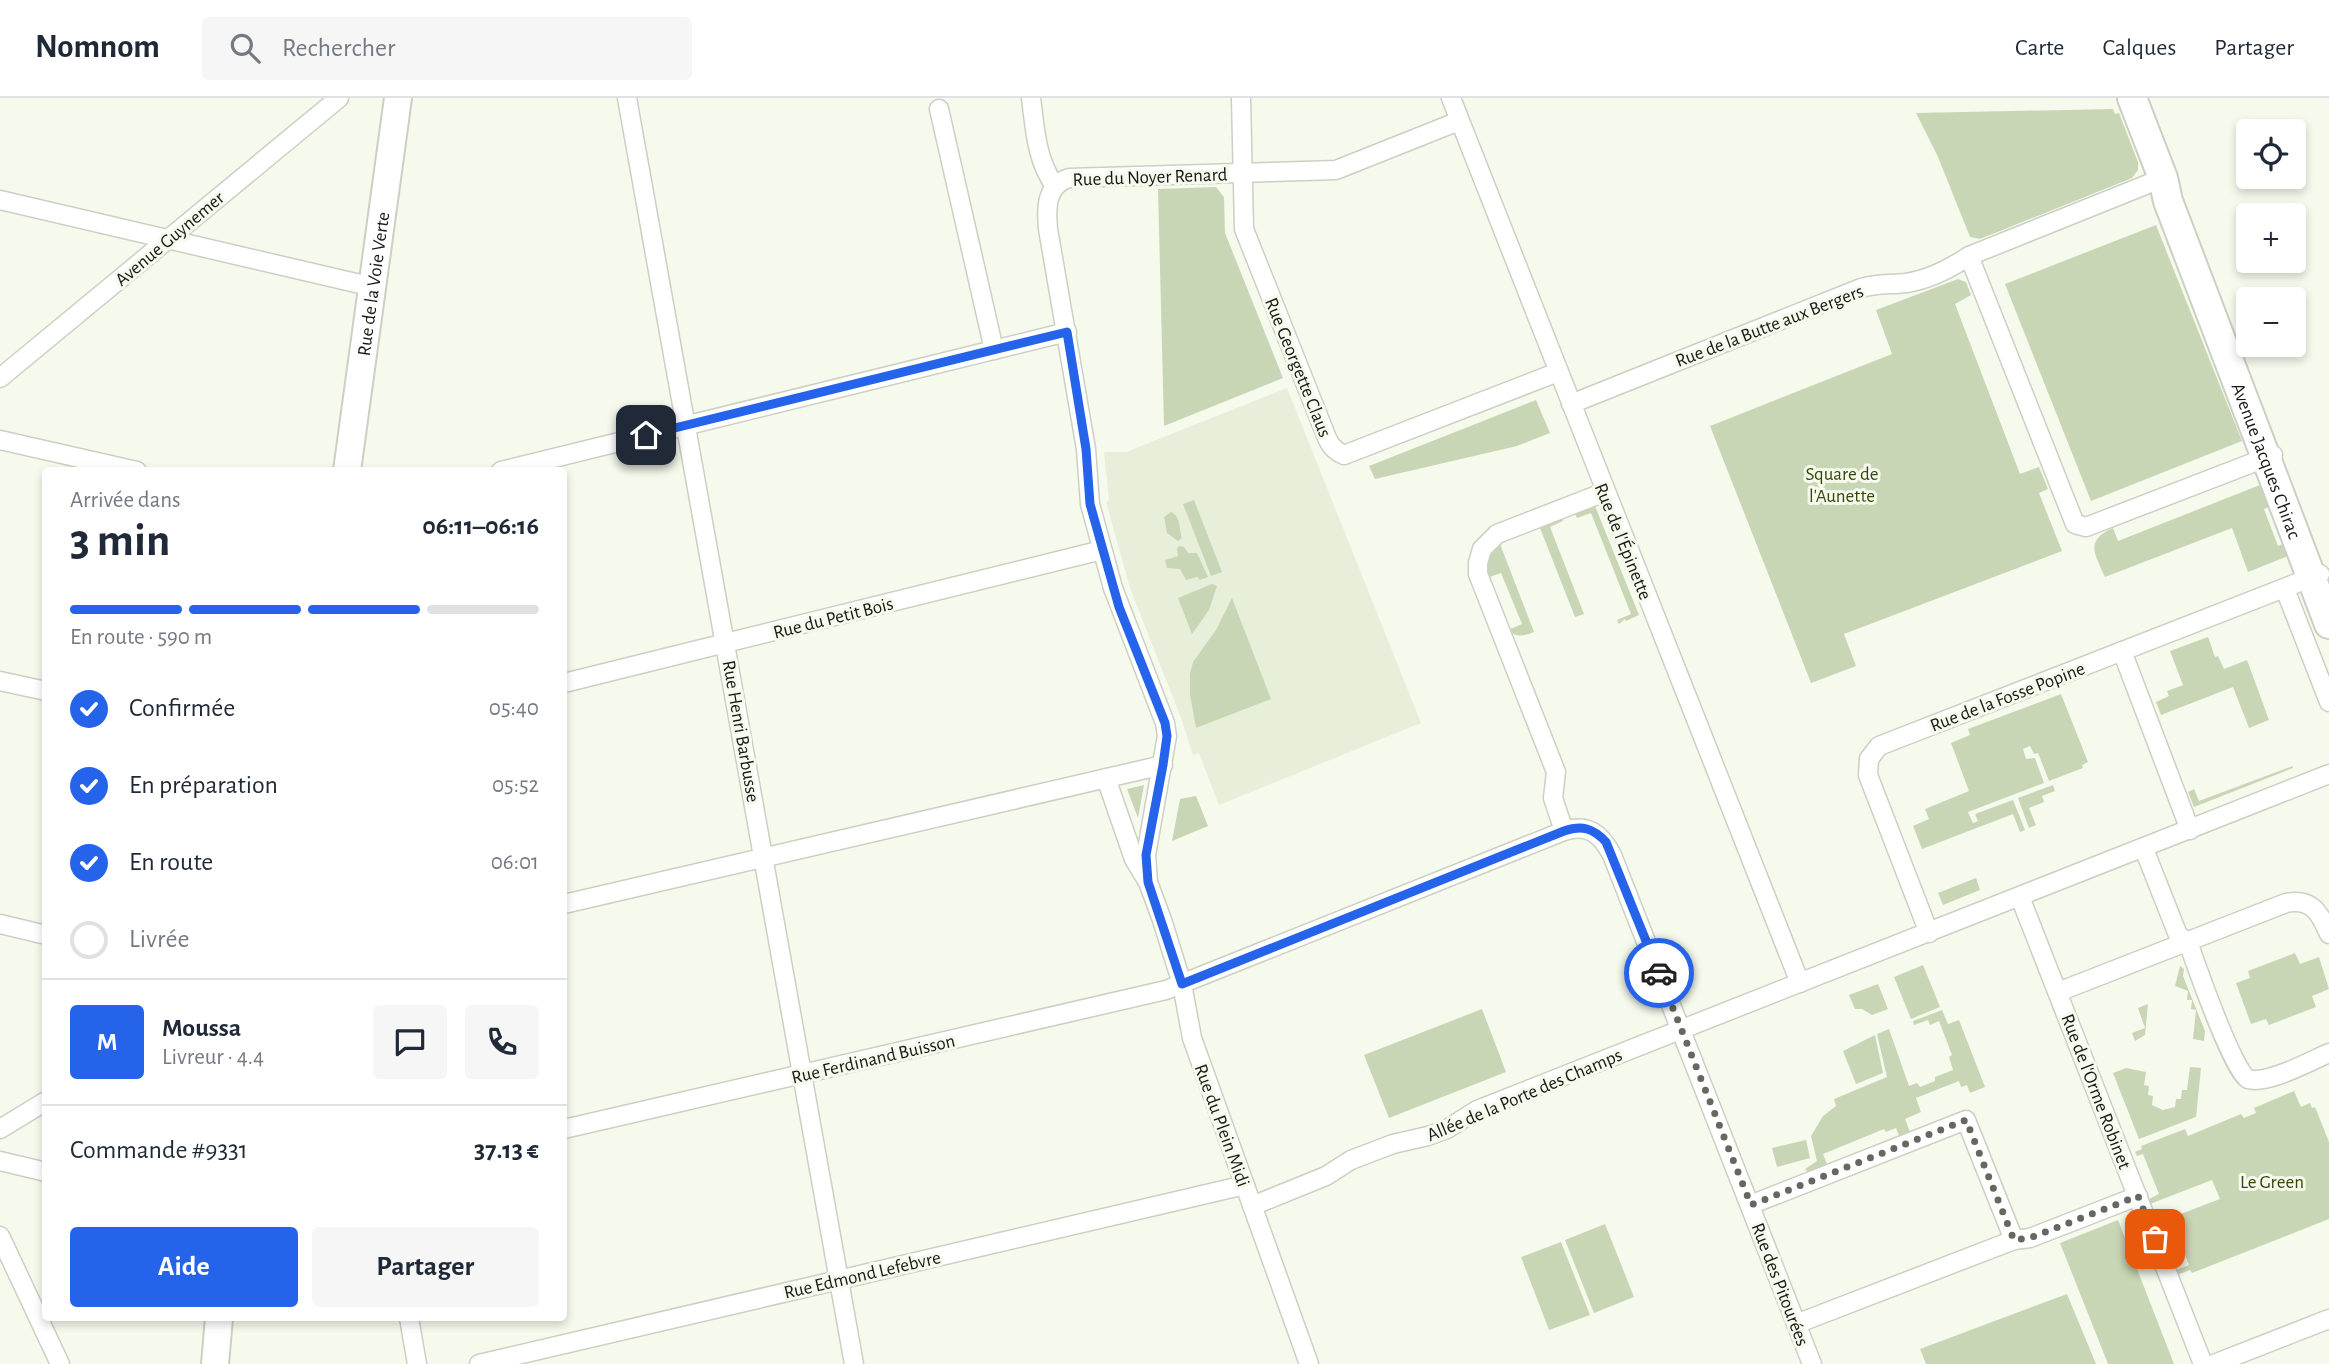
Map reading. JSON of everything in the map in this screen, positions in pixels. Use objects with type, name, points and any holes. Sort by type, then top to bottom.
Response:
[{"type":"main road","name":"Avenue Jacques Chirac","points":[[2132,98],[2163,178],[2168,201],[2321,578],[2329,624]]},
{"type":"street","name":"Avenue Guynemer","points":[[0,378],[339,98]]},
{"type":"street","name":"Rue de la Voie Verte","points":[[348,467],[398,98]]},
{"type":"street","name":"Rue Henri Barbusse","points":[[627,98],[854,1364]]},
{"type":"street","points":[[1031,98],[1040,156],[1055,186]]},
{"type":"street","name":"Rue Georgette Claus","points":[[1241,98],[1244,229],[1328,440],[1336,452],[1344,455],[1558,372]]},
{"type":"street","name":"Rue de l'Épinette","points":[[1451,98],[1800,983]]},
{"type":"street","points":[[939,109],[994,350]]},
{"type":"street","name":"Rue du Noyer Renard","points":[[1163,765],[1167,736],[1165,723],[1119,607],[1090,504],[1086,449],[1046,212],[1048,200],[1055,186],[1069,178],[1336,170],[1459,121]]},
{"type":"street","name":"Rue de la Butte aux Bergers","points":[[1571,404],[1861,288],[1879,283],[1909,282],[1954,265],[1969,256],[2163,178]]},
{"type":"street","points":[[0,200],[373,286]]},
{"type":"street","points":[[1969,256],[2075,524],[2086,527],[2270,456]]},
{"type":"street","points":[[517,467],[1067,332]]},
{"type":"street","points":[[0,440],[119,467]]},
{"type":"street","points":[[1573,829],[1553,798],[1556,772],[1478,574],[1478,563],[1482,549],[1497,534],[1605,492]]},
{"type":"street","name":"Rue du Petit Bois","points":[[567,682],[1102,550]]},
{"type":"street","name":"Rue de la Fosse Popine","points":[[1929,933],[1868,775],[1867,766],[1872,752],[1879,746],[2122,651],[2321,578]]},
{"type":"street","points":[[2285,589],[2329,702]]},
{"type":"street","points":[[2122,651],[2190,830]]},
{"type":"street","points":[[0,681],[42,690]]},
{"type":"street","points":[[567,903],[1163,765]]},
{"type":"street","name":"Rue du Plein Midi","points":[[1148,882],[1146,855],[1163,765]]},
{"type":"street","name":"Allée de la Porte des Champs","points":[[1252,1206],[1326,1176],[1351,1160],[1392,1144],[1447,1129],[1477,1110],[2329,774]]},
{"type":"street","name":"Rue du Plein Midi","points":[[1106,778],[1134,859],[1148,882],[1182,984],[1192,1038],[1309,1364]]},
{"type":"street","name":"Rue Ferdinand Buisson","points":[[567,1128],[1050,1018],[1182,984],[1573,829]]},
{"type":"street","name":"Rue des Pitourées","points":[[1573,829],[1598,833],[1612,855],[1812,1364]]},
{"type":"street","points":[[2144,849],[2178,935],[2188,942],[2241,1074],[2247,1079],[2266,1079],[2329,1053]]},
{"type":"street","name":"Rue de l'Orme Robinet","points":[[2020,897],[2203,1364]]},
{"type":"street","points":[[2058,992],[2286,903],[2297,901],[2310,906],[2321,916],[2329,934]]},
{"type":"street","points":[[0,925],[42,934]]},
{"type":"street","points":[[0,1129],[42,1103]]},
{"type":"street","points":[[1751,1205],[1966,1120],[2014,1240]]},
{"type":"street","points":[[0,1161],[42,1171]]},
{"type":"street","name":"Rue Edmond Lefebvre","points":[[479,1364],[1245,1185]]},
{"type":"street","points":[[1796,1324],[2014,1240],[2030,1238],[2138,1196]]},
{"type":"street","points":[[0,1236],[60,1364]]},
{"type":"street","points":[[2214,1364],[2329,1319]]},
{"type":"street","points":[[215,1364],[219,1321]]},
{"type":"street","points":[[410,1321],[417,1364]]},
{"type":"shaded area","points":[[1287,388],[1421,723],[1219,805],[1199,753],[1193,755],[1130,588],[1106,502],[1109,500],[1104,452],[1126,452]]},
{"type":"green space","points":[[2113,109],[2115,114],[2119,113],[2138,162],[2138,170],[2132,178],[1980,239],[1970,237],[1938,157],[1916,113]]},
{"type":"green space","points":[[1216,187],[1224,197],[1225,233],[1283,378],[1164,426],[1158,189]]},
{"type":"green space","points":[[2156,225],[2242,441],[2091,501],[2005,284]]},
{"type":"green space","name":"Square de l'Aunette","points":[[1958,279],[1966,282],[1971,295],[1955,304],[2020,474],[2039,467],[2048,489],[2039,493],[2062,551],[1844,634],[1856,666],[1811,683],[1710,426],[1892,354],[1876,310]]},
{"type":"green space","points":[[1536,400],[1550,433],[1517,446],[1375,479],[1369,466]]},
{"type":"green space","points":[[2260,485],[2269,507],[2264,509],[2278,546],[2283,544],[2288,556],[2248,572],[2232,528],[2105,577],[2094,549],[2098,538],[2104,533],[2113,528],[2118,541]]},
{"type":"green space","points":[[1194,500],[1222,572],[1211,576],[1183,504]]},
{"type":"green space","points":[[1595,506],[1639,615],[1619,624],[1617,620],[1631,614],[1591,513],[1577,518],[1574,512]]},
{"type":"green space","points":[[1171,512],[1177,516],[1179,523],[1182,538],[1178,541],[1167,533],[1164,517]]},
{"type":"green space","points":[[1560,514],[1563,521],[1550,527],[1584,614],[1575,617],[1540,528],[1527,533],[1525,528]]},
{"type":"green space","points":[[1511,533],[1513,538],[1500,544],[1534,632],[1523,635],[1508,630],[1522,624],[1501,573],[1487,578],[1491,551]]},
{"type":"green space","points":[[1179,546],[1184,547],[1188,553],[1197,553],[1208,577],[1186,580],[1180,569],[1167,568],[1165,560],[1178,556]]},
{"type":"green space","points":[[1212,584],[1217,586],[1209,610],[1192,634],[1178,598]]},
{"type":"green space","points":[[1232,598],[1271,699],[1196,728],[1190,695],[1193,662],[1216,630]]},
{"type":"green space","points":[[2208,637],[2215,657],[2218,656],[2224,669],[2247,660],[2269,720],[2249,728],[2233,687],[2161,715],[2156,702],[2169,696],[2167,691],[2183,685],[2170,651]]},
{"type":"green space","points":[[2061,694],[2088,762],[2082,765],[2083,768],[2049,781],[2038,753],[2034,754],[2030,746],[2023,749],[2026,759],[2035,758],[2044,783],[1968,812],[1973,823],[1978,821],[1975,814],[2013,800],[2025,830],[2020,832],[2013,814],[1922,849],[1913,826],[1929,819],[1925,809],[1969,791],[1951,743],[1970,735],[1968,729]]},
{"type":"green space","points":[[2293,766],[2194,807],[2188,792],[2194,789],[2199,801]]},
{"type":"green space","points":[[1144,785],[1138,818],[1127,789]]},
{"type":"green space","points":[[2053,785],[2055,791],[2042,796],[2044,802],[2029,808],[2036,825],[2029,828],[2018,798]]},
{"type":"green space","points":[[1196,796],[1208,826],[1172,841],[1180,799]]},
{"type":"green space","points":[[1976,878],[1980,890],[1943,905],[1938,893]]},
{"type":"green space","points":[[2295,953],[2300,964],[2319,957],[2329,989],[2312,996],[2316,1007],[2269,1025],[2266,1019],[2251,1024],[2236,983],[2250,978],[2248,971]]},
{"type":"green space","points":[[1923,965],[1940,1007],[1911,1019],[1894,977]]},
{"type":"green space","points":[[2180,966],[2184,969],[2183,976],[2205,1031],[2204,1041],[2193,1039],[2196,1010],[2191,1009],[2192,1000],[2187,1000],[2188,991],[2175,986]]},
{"type":"green space","points":[[1878,984],[1888,1009],[1872,1015],[1862,1009],[1855,1009],[1849,995]]},
{"type":"green space","points":[[2148,1004],[2145,1035],[2135,1041],[2132,1033],[2145,1028],[2138,1008]]},
{"type":"green space","points":[[1482,1009],[1506,1072],[1389,1118],[1364,1055]]},
{"type":"green space","points":[[1942,1010],[1948,1024],[1959,1020],[1985,1087],[1970,1093],[1967,1085],[1961,1087],[1959,1081],[1916,1098],[1921,1112],[1905,1119],[1910,1132],[1924,1127],[1925,1129],[1900,1139],[1896,1128],[1886,1132],[1884,1129],[1823,1154],[1828,1167],[1810,1174],[1805,1169],[1817,1161],[1811,1136],[1823,1116],[1836,1106],[1834,1099],[1887,1077],[1877,1034],[1889,1029],[1909,1086],[1917,1083],[1920,1087],[1953,1070],[1949,1057],[1952,1055],[1939,1021],[1930,1025],[1928,1020],[1914,1025],[1913,1021]]},
{"type":"green space","points":[[1875,1035],[1883,1073],[1856,1084],[1843,1051]]},
{"type":"green space","points":[[2190,1067],[2201,1068],[2196,1117],[2139,1139],[2113,1073],[2126,1068],[2146,1072],[2144,1085],[2149,1086],[2148,1095],[2153,1096],[2152,1105],[2163,1110],[2175,1107],[2176,1099],[2181,1099],[2182,1090],[2187,1090]]},
{"type":"green space","name":"Le Green","points":[[2294,1091],[2301,1107],[2310,1103],[2312,1108],[2315,1107],[2329,1142],[2329,1219],[2192,1273],[2190,1270],[2177,1275],[2175,1271],[2189,1265],[2173,1224],[2159,1228],[2157,1223],[2220,1199],[2212,1180],[2150,1204],[2147,1200],[2159,1194],[2143,1154],[2137,1156],[2135,1152],[2142,1149],[2141,1146],[2185,1129],[2188,1136],[2241,1114],[2244,1118],[2256,1113],[2254,1108]]},
{"type":"green space","points":[[1806,1140],[1810,1158],[1777,1167],[1772,1148]]},
{"type":"green space","points":[[2118,1220],[2174,1364],[2108,1364],[2060,1243]]},
{"type":"green space","points":[[1605,1224],[1634,1297],[1594,1313],[1565,1240]]},
{"type":"green space","points":[[1561,1242],[1590,1315],[1549,1330],[1521,1257]]},
{"type":"green space","points":[[2067,1294],[2096,1364],[1926,1364],[1920,1349]]},
{"type":"way so far","points":[[1659,973],[1751,1205],[1966,1120],[2014,1240],[2030,1238],[2138,1196],[2155,1239]]},
{"type":"route","points":[[646,435],[1067,332],[1086,449],[1090,504],[1119,607],[1165,723],[1167,736],[1163,765],[1146,855],[1148,882],[1182,984],[1564,831],[1581,827],[1598,833],[1606,842],[1659,973]]}]
